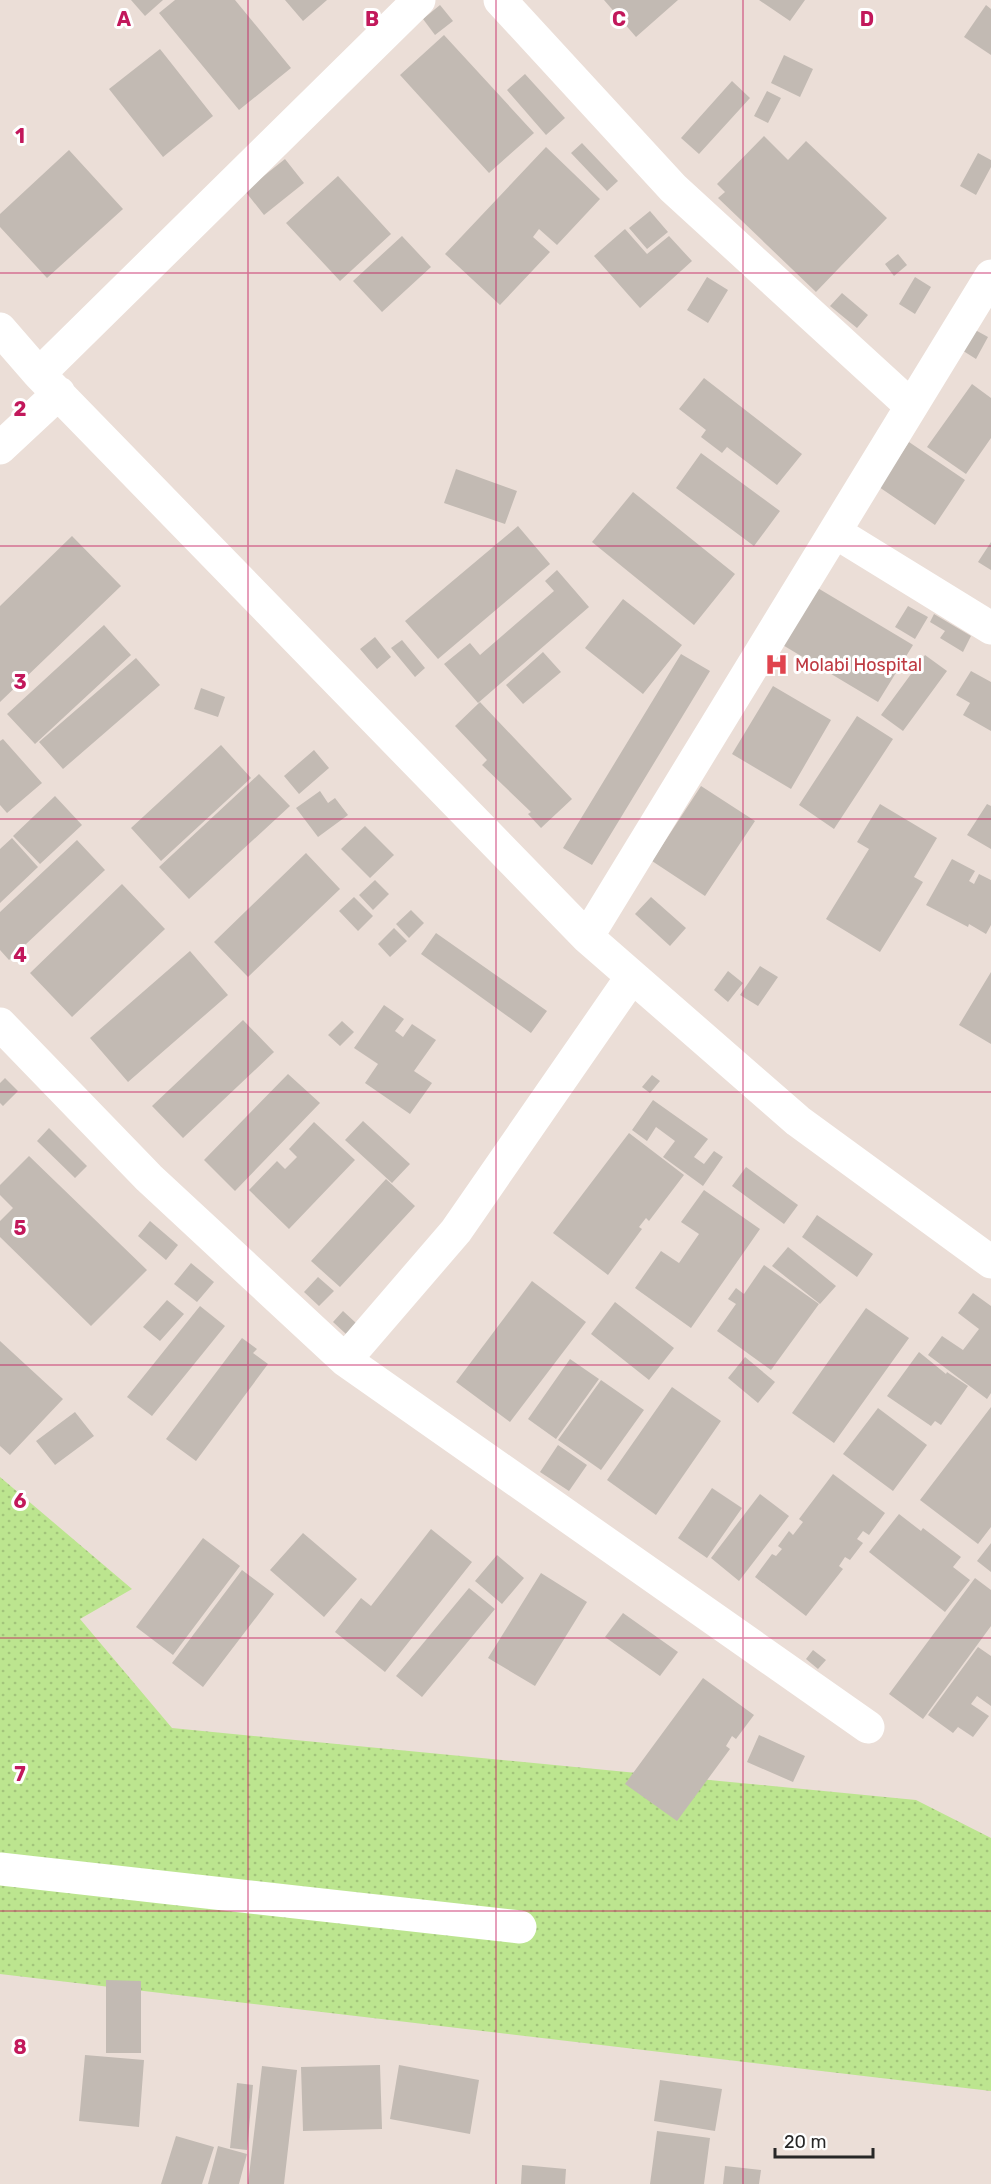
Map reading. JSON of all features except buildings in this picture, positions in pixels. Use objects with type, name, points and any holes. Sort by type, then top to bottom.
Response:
[{"type":"street","points":[[0,448],[49,383],[418,0]]},
{"type":"street","points":[[500,0],[674,188],[911,406]]},
{"type":"street","points":[[586,937],[991,276]]},
{"type":"street","points":[[0,328],[49,383],[586,937],[798,1121],[991,1262]]},
{"type":"street","points":[[835,532],[991,628]]},
{"type":"street","points":[[345,1360],[456,1231],[631,978]]},
{"type":"street","points":[[0,1024],[149,1178],[345,1360],[868,1727]]},
{"type":"street","points":[[0,1869],[520,1927]]},
{"type":"green space","points":[[0,1477],[132,1589],[80,1619],[172,1728],[916,1800],[991,1838],[991,2091],[0,1974]]},
{"type":"place","name":"Molabi Hospital","points":[[777,665]]}]
